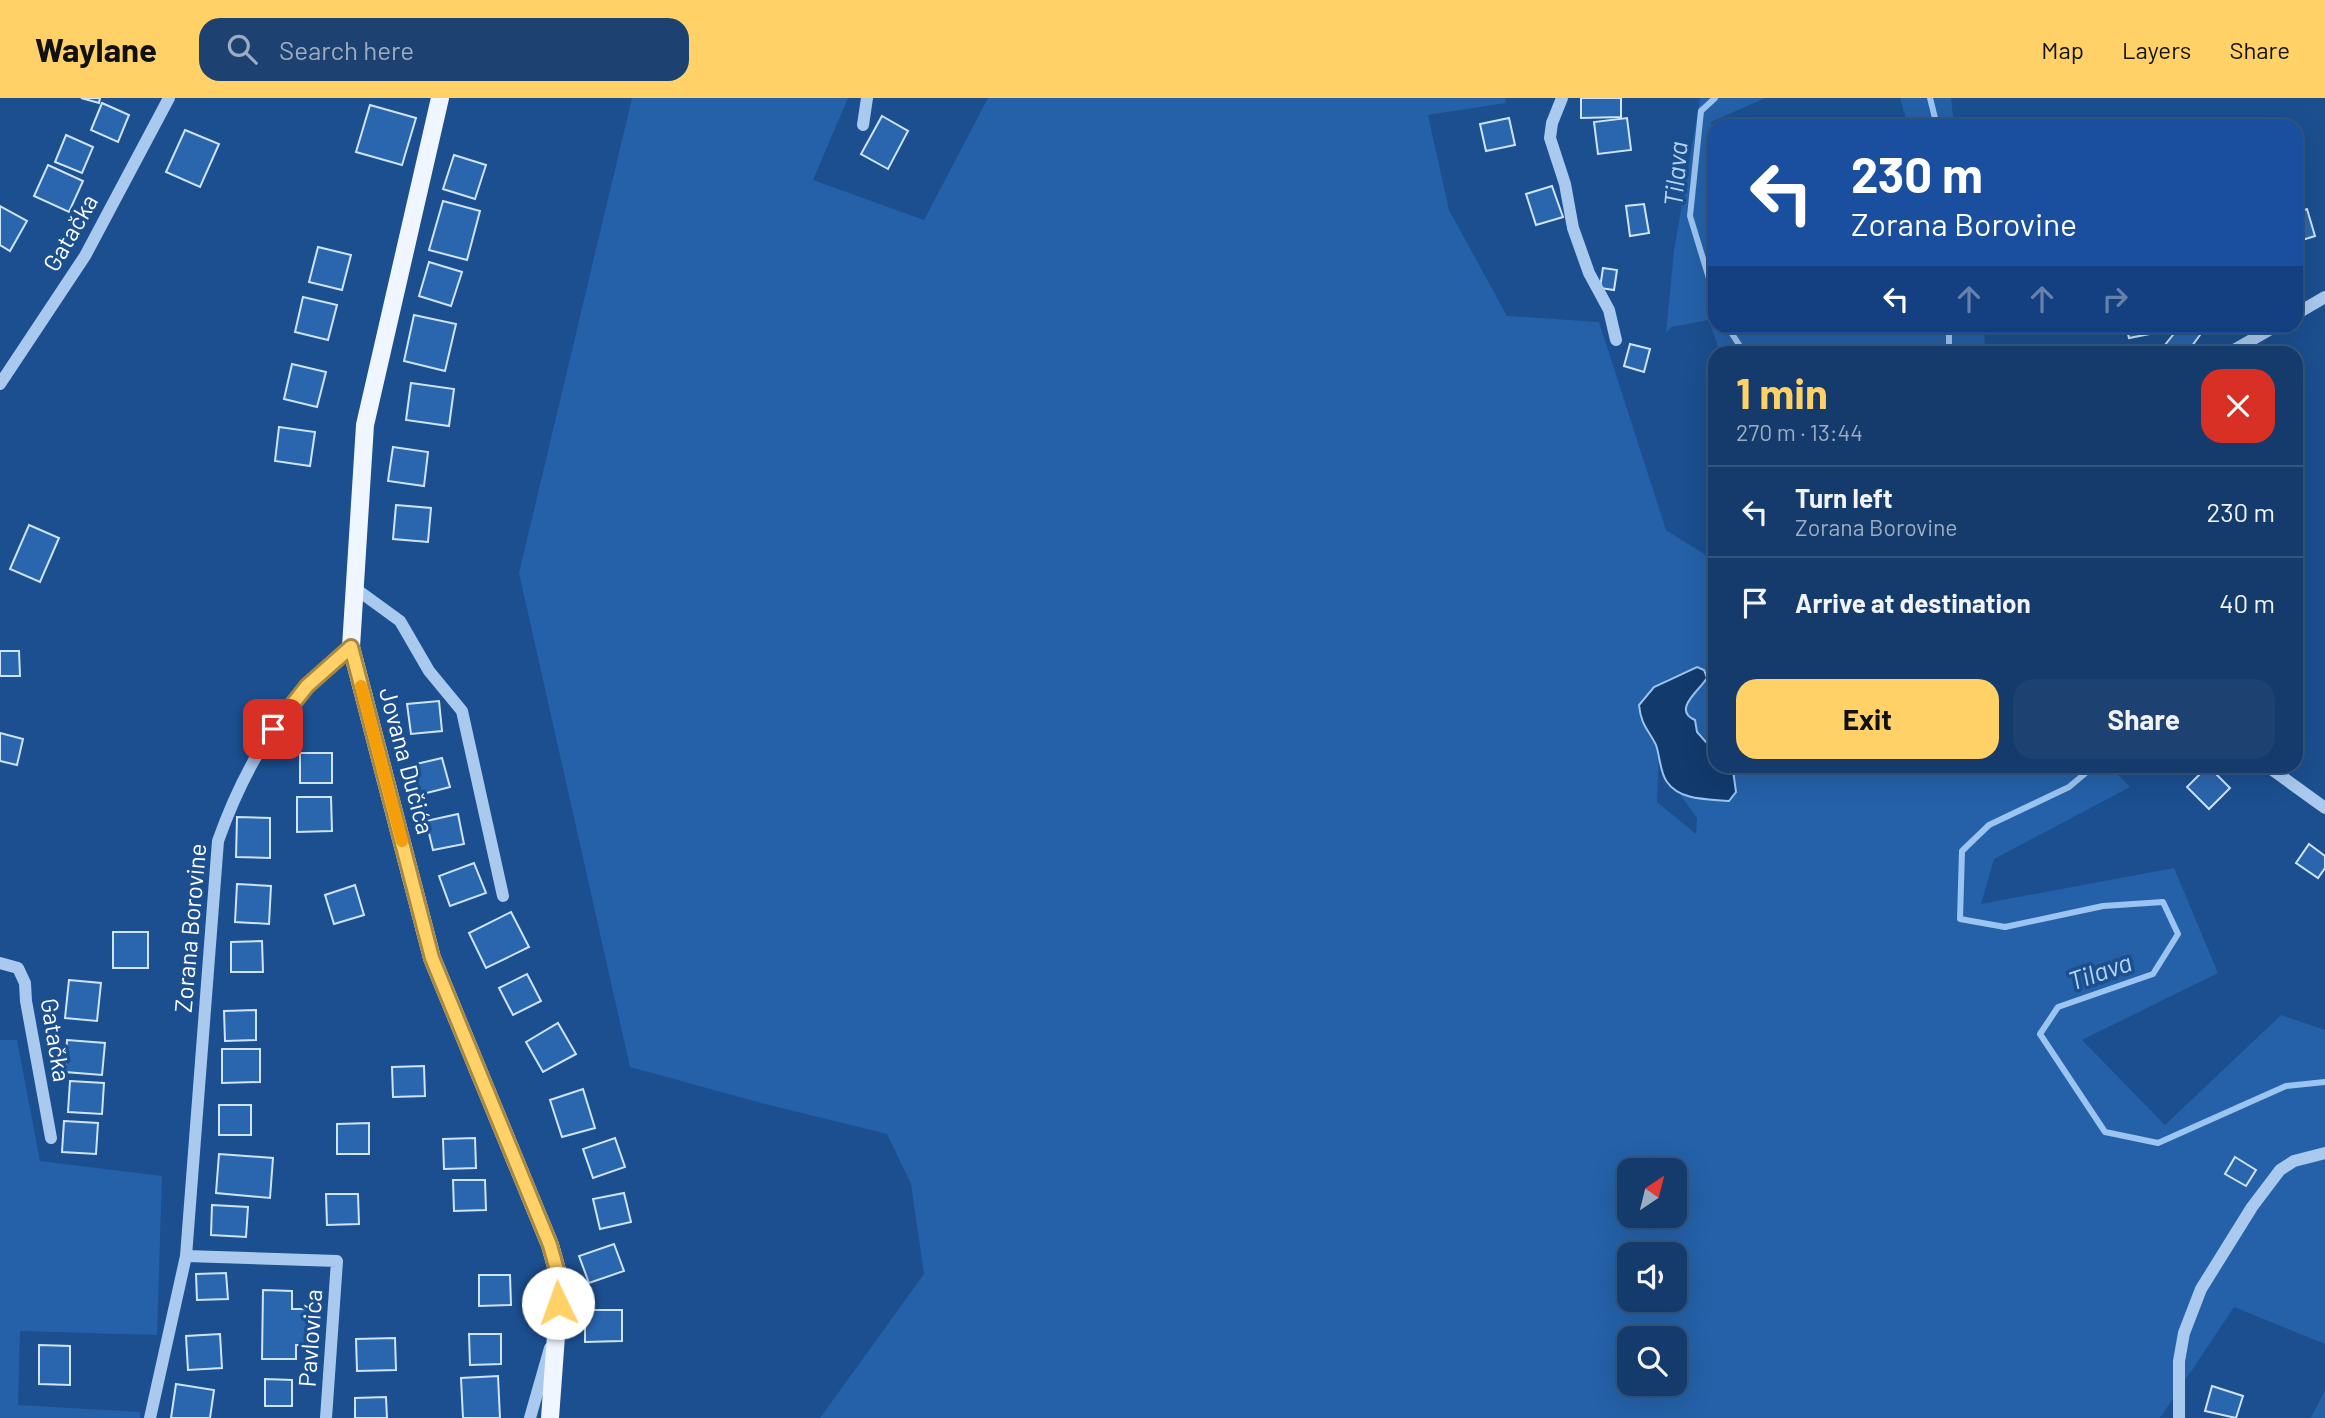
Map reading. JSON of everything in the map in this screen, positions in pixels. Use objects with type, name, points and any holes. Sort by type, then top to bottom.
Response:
[{"type":"main road","name":"Jovana Dučića","points":[[440,98],[365,425],[351,647],[432,958],[553,1257],[560,1281],[550,1418]]},
{"type":"street","name":"Gatačka","points":[[0,384],[85,256],[169,98]]},
{"type":"street","points":[[863,125],[867,98]]},
{"type":"street","points":[[1562,98],[1552,123],[1550,138],[1565,184],[1573,228],[1588,273],[1609,310],[1615,340]]},
{"type":"street","points":[[2303,310],[2325,297]]},
{"type":"street","points":[[2241,346],[2264,333]]},
{"type":"street","points":[[356,589],[400,621],[429,671],[462,711],[503,895]]},
{"type":"street","name":"Zorana Borovine","points":[[150,1418],[186,1256],[218,841],[232,800],[260,748],[307,686],[351,647]]},
{"type":"street","points":[[2277,773],[2325,808]]},
{"type":"street","name":"Gatačka","points":[[0,963],[18,968],[25,983],[51,1138]]},
{"type":"street","points":[[2179,1418],[2179,1361],[2184,1333],[2201,1289],[2252,1207],[2280,1170],[2294,1161],[2325,1153]]},
{"type":"street","name":"Pavlovića","points":[[186,1256],[337,1261],[326,1418]]},
{"type":"street","points":[[530,1418],[556,1325]]},
{"type":"shaded area","points":[[632,98],[848,98],[813,180],[924,220],[988,98],[1505,98],[1506,103],[1428,115],[1449,210],[1507,316],[1599,322],[1666,530],[1708,557],[1708,742],[1697,732],[1695,720],[1686,711],[1688,700],[1706,681],[1697,667],[1665,680],[1647,732],[1659,753],[1657,802],[1696,834],[1697,818],[1677,790],[1701,799],[1729,801],[1734,790],[1734,773],[2116,773],[2130,787],[1994,859],[1981,904],[2174,868],[2218,973],[2082,1040],[2165,1125],[2281,1015],[2325,1030],[2325,1344],[2234,1307],[2160,1418],[820,1418],[924,1274],[911,1184],[887,1134],[630,1067],[519,573]]},
{"type":"shaded area","points":[[1700,98],[1765,98],[1718,119],[1708,119],[1708,320],[1671,327],[1666,333],[1674,251]]},
{"type":"shaded area","points":[[1900,98],[1951,98],[1953,119],[1906,119]]},
{"type":"shaded area","points":[[1713,333],[1984,333],[1985,346],[1718,346]]},
{"type":"shaded area","points":[[1697,667],[1704,670],[1707,678],[1690,699],[1686,711],[1688,716],[1695,720],[1697,732],[1708,744],[1708,773],[1733,773],[1736,792],[1729,801],[1687,796],[1679,793],[1665,778],[1656,745],[1643,722],[1639,705],[1654,687]]},
{"type":"shaded area","points":[[0,1040],[17,1040],[40,1161],[162,1176],[157,1335],[20,1331],[18,1405],[140,1412],[140,1418],[0,1418]]},
{"type":"shaded area","points":[[2325,1390],[2325,1418],[2311,1418]]},
{"type":"building","points":[[81,98],[100,98],[99,103]]},
{"type":"building","points":[[1581,98],[1621,98],[1621,117],[1581,118]]},
{"type":"building","points":[[102,103],[129,115],[118,142],[91,130]]},
{"type":"building","points":[[370,105],[416,118],[402,165],[356,152]]},
{"type":"building","points":[[882,116],[908,131],[888,169],[861,154]]},
{"type":"building","points":[[1509,118],[1515,145],[1486,151],[1480,124]]},
{"type":"building","points":[[1627,118],[1631,150],[1598,154],[1594,122]]},
{"type":"building","points":[[185,130],[219,144],[200,187],[166,172]]},
{"type":"building","points":[[66,135],[93,147],[82,173],[55,162]]},
{"type":"building","points":[[454,155],[486,165],[475,199],[443,189]]},
{"type":"building","points":[[48,165],[83,181],[69,212],[34,196]]},
{"type":"building","points":[[1552,186],[1563,217],[1536,225],[1526,194]]},
{"type":"building","points":[[443,201],[480,211],[467,260],[429,250]]},
{"type":"building","points":[[1644,204],[1649,233],[1630,236],[1626,206]]},
{"type":"building","points":[[0,206],[27,221],[10,251],[0,245]]},
{"type":"building","points":[[2307,209],[2315,236],[2303,240],[2303,210]]},
{"type":"building","points":[[318,247],[351,255],[342,290],[309,282]]},
{"type":"building","points":[[429,262],[462,272],[451,306],[419,296]]},
{"type":"building","points":[[1603,268],[1617,270],[1614,290],[1600,288]]},
{"type":"building","points":[[303,297],[337,305],[328,340],[295,332]]},
{"type":"building","points":[[414,315],[456,324],[445,371],[404,361]]},
{"type":"building","points":[[2128,333],[2150,333],[2150,334],[2129,338]]},
{"type":"building","points":[[2174,333],[2200,335],[2192,346],[2164,346]]},
{"type":"building","points":[[1630,344],[1650,349],[1644,372],[1624,366]]},
{"type":"building","points":[[292,364],[326,372],[317,407],[284,399]]},
{"type":"building","points":[[411,383],[454,389],[449,426],[406,420]]},
{"type":"building","points":[[279,427],[315,432],[310,466],[275,461]]},
{"type":"building","points":[[393,447],[428,452],[424,486],[388,481]]},
{"type":"building","points":[[396,505],[431,508],[428,542],[393,539]]},
{"type":"building","points":[[29,525],[59,538],[40,582],[10,569]]},
{"type":"building","points":[[0,651],[19,651],[20,676],[0,676]]},
{"type":"building","points":[[439,701],[442,731],[411,734],[407,704]]},
{"type":"building","points":[[0,733],[23,739],[17,765],[0,761]]},
{"type":"building","points":[[300,753],[332,753],[332,783],[300,783]]},
{"type":"building","points":[[442,758],[450,787],[419,795],[412,765]]},
{"type":"building","points":[[2201,773],[2215,773],[2230,788],[2209,809],[2187,787]]},
{"type":"building","points":[[297,797],[331,797],[332,831],[297,832]]},
{"type":"building","points":[[458,814],[464,844],[433,850],[426,821]]},
{"type":"building","points":[[237,817],[270,818],[270,858],[236,857]]},
{"type":"building","points":[[2309,844],[2325,856],[2325,868],[2318,878],[2296,863]]},
{"type":"building","points":[[474,863],[486,893],[450,906],[439,876]]},
{"type":"building","points":[[237,884],[271,886],[269,924],[235,922]]},
{"type":"building","points":[[355,885],[364,915],[334,924],[325,895]]},
{"type":"building","points":[[511,912],[529,947],[486,968],[469,933]]},
{"type":"building","points":[[113,932],[148,932],[148,968],[113,968]]},
{"type":"building","points":[[262,941],[263,972],[231,972],[231,942]]},
{"type":"building","points":[[527,974],[541,1001],[513,1015],[499,988]]},
{"type":"building","points":[[69,980],[101,983],[97,1021],[65,1018]]},
{"type":"building","points":[[256,1010],[256,1040],[225,1041],[224,1011]]},
{"type":"building","points":[[558,1023],[576,1054],[543,1072],[526,1042]]},
{"type":"building","points":[[67,1040],[105,1043],[102,1075],[65,1072]]},
{"type":"building","points":[[222,1049],[260,1049],[260,1082],[222,1083]]},
{"type":"building","points":[[424,1066],[425,1096],[393,1097],[392,1067]]},
{"type":"building","points":[[70,1081],[104,1083],[102,1114],[68,1112]]},
{"type":"building","points":[[583,1089],[595,1128],[562,1137],[550,1100]]},
{"type":"building","points":[[219,1105],[251,1105],[251,1135],[219,1135]]},
{"type":"building","points":[[64,1121],[98,1123],[96,1154],[62,1152]]},
{"type":"building","points":[[369,1123],[369,1154],[337,1154],[337,1124]]},
{"type":"building","points":[[475,1138],[476,1168],[444,1169],[443,1139]]},
{"type":"building","points":[[615,1138],[625,1167],[593,1178],[583,1149]]},
{"type":"building","points":[[219,1154],[273,1158],[270,1198],[216,1193]]},
{"type":"building","points":[[2235,1157],[2256,1170],[2246,1186],[2225,1174]]},
{"type":"building","points":[[453,1180],[485,1180],[486,1210],[454,1211]]},
{"type":"building","points":[[624,1193],[631,1222],[600,1229],[593,1199]]},
{"type":"building","points":[[326,1194],[358,1194],[359,1224],[327,1225]]},
{"type":"building","points":[[212,1205],[248,1207],[246,1237],[211,1235]]},
{"type":"building","points":[[614,1244],[624,1271],[589,1283],[579,1256]]},
{"type":"building","points":[[226,1273],[228,1299],[197,1300],[196,1274]]},
{"type":"building","points":[[479,1275],[510,1275],[511,1305],[479,1306]]},
{"type":"building","points":[[263,1290],[292,1291],[292,1309],[309,1309],[308,1345],[296,1345],[296,1359],[262,1359]]},
{"type":"building","points":[[585,1310],[622,1310],[622,1341],[585,1342]]},
{"type":"building","points":[[220,1334],[222,1368],[188,1370],[186,1336]]},
{"type":"building","points":[[469,1334],[501,1334],[501,1364],[470,1365]]},
{"type":"building","points":[[395,1338],[396,1370],[357,1371],[356,1339]]},
{"type":"building","points":[[39,1345],[70,1346],[70,1385],[39,1384]]},
{"type":"building","points":[[498,1376],[500,1418],[463,1418],[461,1378]]},
{"type":"building","points":[[265,1379],[292,1380],[292,1406],[265,1406]]},
{"type":"building","points":[[176,1384],[214,1390],[210,1418],[171,1418]]},
{"type":"building","points":[[2212,1386],[2243,1396],[2236,1418],[2205,1411]]},
{"type":"building","points":[[386,1397],[387,1418],[355,1418],[355,1398]]},
{"type":"waterway","name":"Tilava","points":[[1708,275],[1690,216],[1701,111],[1715,98]]},
{"type":"waterway","name":"Tilava","points":[[1930,98],[1935,119]]},
{"type":"waterway","name":"Tilava","points":[[1732,333],[1740,346]]},
{"type":"waterway","name":"Tilava","points":[[1949,333],[1949,346]]},
{"type":"waterway","name":"Tilava","points":[[2086,773],[2069,787],[1989,825],[1962,851],[1960,919],[2005,927],[2103,906],[2163,902],[2178,934],[2153,974],[2058,1007],[2040,1034],[2105,1132],[2158,1143],[2286,1086],[2325,1082]]},
{"type":"slow traffic","points":[[361,686],[402,841]]},
{"type":"route","points":[[273,729],[307,686],[351,647],[432,958],[550,1245],[560,1281],[558,1303]]}]
